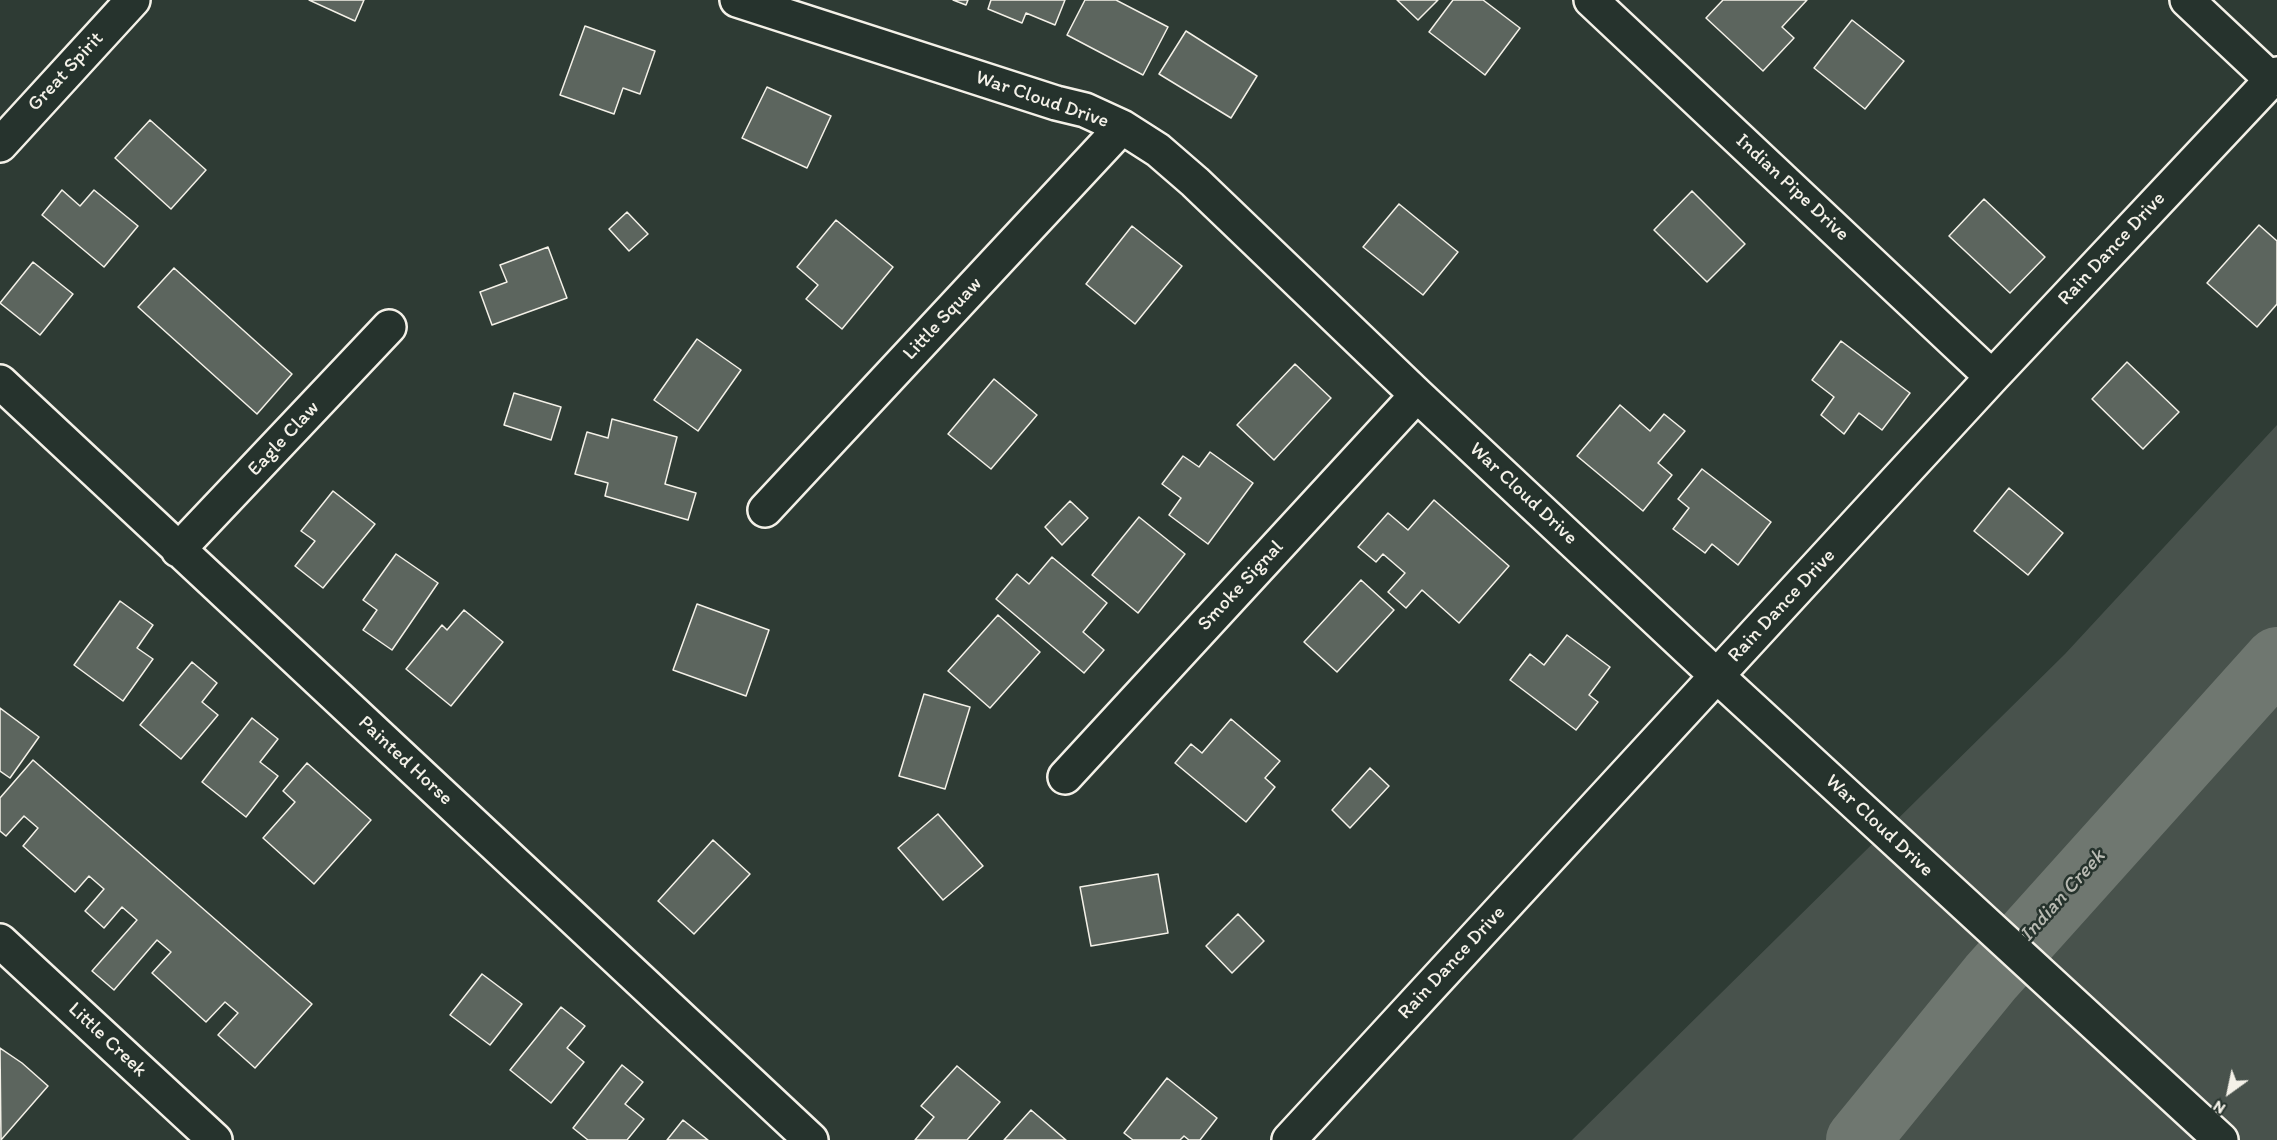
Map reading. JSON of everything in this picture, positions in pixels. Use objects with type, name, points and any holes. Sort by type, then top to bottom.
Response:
[{"type":"street","name":"Great Spirit","points":[[0,145],[133,0]]},
{"type":"street","name":"War Cloud Drive","points":[[737,0],[1084,110],[1122,127],[1158,150],[1195,182],[1417,395],[1717,676],[2221,1140]]},
{"type":"street","name":"Indian Pipe Drive","points":[[1592,0],[1992,377]]},
{"type":"street","points":[[2187,0],[2274,77]]},
{"type":"street","name":"Rain Dance Drive","points":[[1289,1140],[1992,377],[2274,77]]},
{"type":"street","name":"Little Squaw","points":[[765,510],[1122,127]]},
{"type":"street","name":"Eagle Claw","points":[[178,550],[388,327]]},
{"type":"street","name":"Painted Horse","points":[[0,382],[811,1140]]},
{"type":"street","name":"Smoke Signal","points":[[1065,777],[1417,395]]},
{"type":"street","name":"Little Creek","points":[[0,941],[214,1140]]},
{"type":"shaded area","points":[[2277,425],[2277,1140],[1572,1140],[2065,654]]},
{"type":"building","points":[[309,0],[364,0],[355,21]]},
{"type":"building","points":[[953,0],[968,0],[966,5]]},
{"type":"building","points":[[991,0],[1065,0],[1055,25],[1026,13],[1022,23],[988,9]]},
{"type":"building","points":[[1085,0],[1116,0],[1168,27],[1143,75],[1067,35]]},
{"type":"building","points":[[1397,0],[1438,0],[1418,20]]},
{"type":"building","points":[[1453,0],[1483,0],[1520,28],[1485,75],[1429,32]]},
{"type":"building","points":[[1723,0],[1807,0],[1782,27],[1794,38],[1763,71],[1706,18]]},
{"type":"building","points":[[1852,20],[1904,61],[1865,109],[1814,68]]},
{"type":"building","points":[[585,26],[655,51],[640,94],[623,88],[614,114],[560,95]]},
{"type":"building","points":[[1186,31],[1257,76],[1231,118],[1159,74]]},
{"type":"building","points":[[767,87],[831,116],[807,168],[742,138]]},
{"type":"building","points":[[150,120],[206,170],[171,209],[115,158]]},
{"type":"building","points":[[62,190],[80,206],[94,190],[138,226],[104,267],[42,215]]},
{"type":"building","points":[[1692,191],[1745,244],[1707,282],[1654,230]]},
{"type":"building","points":[[1984,199],[2045,257],[2010,293],[1949,236]]},
{"type":"building","points":[[1399,204],[1458,252],[1423,295],[1363,247]]},
{"type":"building","points":[[627,212],[648,234],[629,251],[609,229]]},
{"type":"building","points":[[836,220],[893,267],[842,329],[806,299],[818,285],[797,267]]},
{"type":"building","points":[[2259,225],[2277,241],[2277,304],[2257,327],[2207,283]]},
{"type":"building","points":[[1132,226],[1182,266],[1135,324],[1086,284]]},
{"type":"building","points":[[548,247],[567,298],[492,325],[480,292],[507,282],[500,265]]},
{"type":"building","points":[[33,262],[73,294],[40,335],[0,303]]},
{"type":"building","points":[[174,268],[292,374],[257,414],[138,307]]},
{"type":"building","points":[[697,339],[741,370],[698,431],[654,400]]},
{"type":"building","points":[[1841,341],[1910,393],[1882,430],[1859,413],[1844,434],[1821,415],[1834,397],[1812,380]]},
{"type":"building","points":[[2127,362],[2179,412],[2143,449],[2092,399]]},
{"type":"building","points":[[1295,364],[1331,398],[1274,460],[1237,425]]},
{"type":"building","points":[[994,379],[1037,415],[991,469],[948,434]]},
{"type":"building","points":[[514,393],[561,407],[551,440],[504,425]]},
{"type":"building","points":[[1620,405],[1650,431],[1664,414],[1685,431],[1658,463],[1672,475],[1643,511],[1577,456]]},
{"type":"building","points":[[612,419],[677,437],[665,484],[696,493],[688,520],[605,496],[608,483],[575,474],[587,432],[608,438]]},
{"type":"building","points":[[1210,452],[1253,483],[1208,544],[1169,515],[1181,498],[1162,484],[1183,456],[1199,467]]},
{"type":"building","points":[[1702,469],[1771,522],[1738,565],[1712,544],[1705,553],[1673,529],[1689,508],[1678,499]]},
{"type":"building","points":[[2009,488],[2063,533],[2028,575],[1974,531]]},
{"type":"building","points":[[333,491],[375,524],[323,588],[295,566],[315,541],[301,531]]},
{"type":"building","points":[[1434,500],[1509,566],[1459,623],[1422,590],[1406,608],[1388,592],[1405,573],[1383,554],[1376,562],[1358,547],[1388,513],[1408,530]]},
{"type":"building","points":[[1070,501],[1088,518],[1062,545],[1045,527]]},
{"type":"building","points":[[1139,517],[1185,554],[1138,613],[1092,575]]},
{"type":"building","points":[[396,554],[438,583],[392,650],[363,630],[377,610],[363,600]]},
{"type":"building","points":[[1052,557],[1107,603],[1083,632],[1104,650],[1084,673],[996,599],[1017,574],[1029,584]]},
{"type":"building","points":[[1361,580],[1394,610],[1337,672],[1304,642]]},
{"type":"building","points":[[120,601],[153,625],[137,648],[153,659],[123,701],[74,665]]},
{"type":"building","points":[[697,604],[769,630],[746,696],[673,670]]},
{"type":"building","points":[[464,610],[503,642],[451,706],[406,669],[442,625],[447,630]]},
{"type":"building","points":[[998,615],[1040,652],[990,708],[948,671]]},
{"type":"building","points":[[1567,635],[1610,667],[1589,695],[1598,702],[1576,730],[1510,680],[1530,654],[1544,665]]},
{"type":"building","points":[[192,662],[217,683],[202,702],[218,715],[181,759],[140,725]]},
{"type":"building","points":[[924,694],[970,707],[945,789],[899,776]]},
{"type":"building","points":[[0,708],[39,737],[10,778],[0,771]]},
{"type":"building","points":[[252,718],[278,739],[260,762],[278,776],[246,817],[202,782]]},
{"type":"building","points":[[1231,719],[1280,761],[1265,778],[1275,787],[1246,822],[1175,763],[1191,744],[1202,753]]},
{"type":"building","points":[[33,760],[312,1004],[255,1068],[218,1035],[238,1013],[225,1002],[206,1022],[152,973],[171,952],[157,940],[114,990],[92,971],[137,920],[122,907],[104,928],[85,911],[104,889],[89,876],[75,892],[23,846],[38,828],[24,816],[6,836],[0,831],[0,798]]},
{"type":"building","points":[[307,763],[371,820],[314,884],[263,838],[295,802],[283,791]]},
{"type":"building","points":[[1370,768],[1389,786],[1350,828],[1332,810]]},
{"type":"building","points":[[938,814],[983,866],[943,900],[898,848]]},
{"type":"building","points":[[713,840],[750,874],[694,934],[658,901]]},
{"type":"building","points":[[1158,874],[1168,933],[1091,946],[1080,887]]},
{"type":"building","points":[[1238,914],[1264,941],[1232,973],[1206,946]]},
{"type":"building","points":[[482,974],[522,1004],[490,1045],[450,1015]]},
{"type":"building","points":[[561,1007],[585,1026],[567,1048],[584,1062],[551,1103],[510,1070]]},
{"type":"building","points":[[0,1048],[22,1063],[48,1086],[1,1140]]},
{"type":"building","points":[[622,1065],[643,1082],[625,1104],[644,1119],[627,1140],[588,1140],[573,1128]]},
{"type":"building","points":[[957,1066],[1000,1102],[967,1140],[915,1140],[934,1117],[921,1106]]},
{"type":"building","points":[[1167,1078],[1217,1118],[1200,1140],[1189,1140],[1184,1136],[1180,1140],[1133,1140],[1124,1133]]},
{"type":"building","points":[[1031,1110],[1066,1140],[1004,1140]]},
{"type":"building","points":[[683,1120],[708,1140],[667,1140]]},
{"type":"waterway","name":"Indian Creek","points":[[1858,1140],[1991,977],[2277,659]]}]
